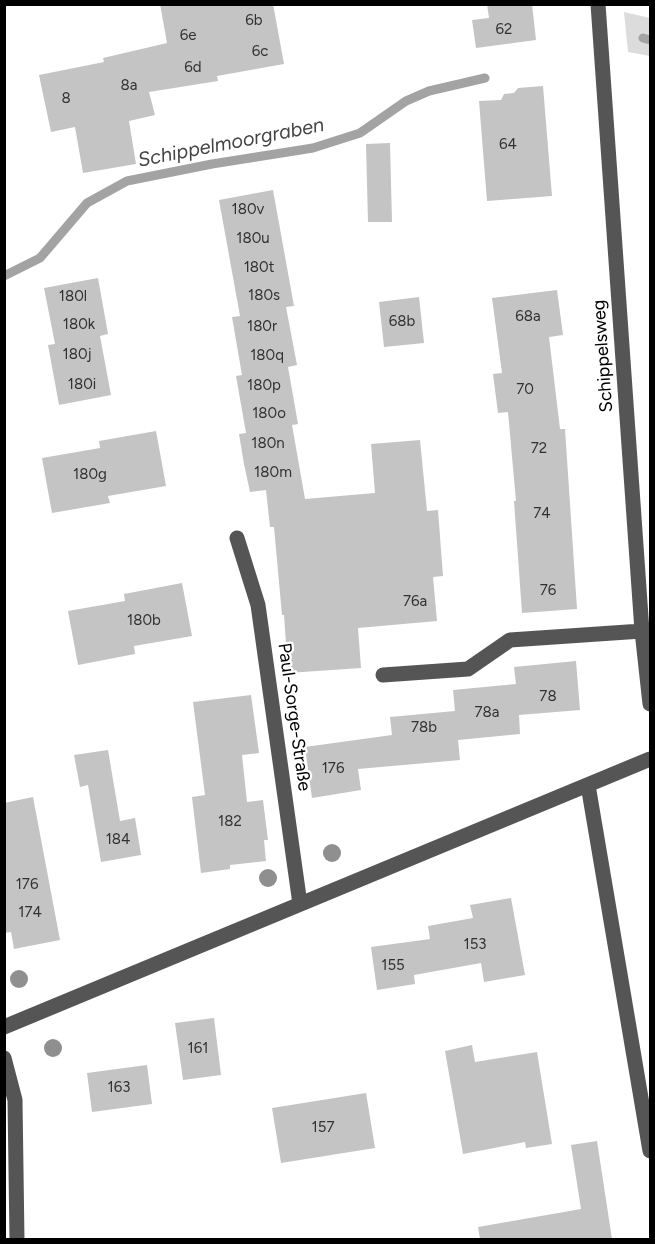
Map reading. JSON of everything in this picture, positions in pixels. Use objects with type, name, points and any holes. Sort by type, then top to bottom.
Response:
[{"type":"street","name":"Schippelsweg","points":[[598,4],[642,631],[651,704]]},
{"type":"street","name":"Paul-Sorge-Straße","points":[[237,538],[258,605],[300,904]]},
{"type":"street","points":[[383,675],[468,669],[510,640],[642,631]]},
{"type":"street","points":[[4,1027],[651,759]]},
{"type":"street","points":[[588,784],[651,1151]]},
{"type":"street","points":[[4,1058],[15,1100],[16,1239]]},
{"type":"shaded area","points":[[624,12],[650,18],[650,56],[628,52]]},
{"type":"building","points":[[160,4],[273,4],[284,64],[217,76],[218,81],[149,92],[155,115],[129,121],[136,164],[83,173],[75,127],[51,132],[39,75],[104,62],[103,58],[167,43]]},
{"type":"building","points":[[487,4],[532,4],[536,40],[476,48],[472,20],[489,18]]},
{"type":"building","points":[[543,86],[552,196],[487,201],[479,101],[501,100],[504,94],[514,93],[518,88]]},
{"type":"building","points":[[390,143],[392,222],[368,222],[366,144]]},
{"type":"building","points":[[273,190],[294,306],[286,307],[297,365],[288,367],[298,424],[292,425],[305,499],[375,493],[371,444],[420,440],[427,511],[438,510],[443,576],[433,577],[437,621],[358,628],[361,668],[288,673],[274,527],[270,527],[266,490],[250,492],[244,464],[239,434],[246,433],[236,376],[242,375],[232,317],[240,316],[219,200]]},
{"type":"building","points":[[98,278],[108,334],[100,336],[111,395],[59,405],[48,345],[55,344],[44,288]]},
{"type":"building","points":[[557,290],[563,335],[549,337],[560,429],[565,429],[577,609],[522,613],[508,412],[498,413],[493,374],[502,373],[492,298]]},
{"type":"building","points":[[419,297],[424,343],[384,347],[379,302]]},
{"type":"building","points":[[156,431],[166,486],[108,496],[110,503],[52,513],[42,458],[100,448],[99,441]]},
{"type":"building","points":[[182,583],[192,636],[134,646],[135,654],[78,665],[68,611],[125,601],[124,594]]},
{"type":"building","points":[[576,661],[580,710],[519,715],[520,734],[458,740],[460,760],[358,769],[361,790],[312,798],[305,747],[392,735],[390,717],[455,711],[453,690],[516,684],[514,667]]},
{"type":"building","points":[[251,695],[259,753],[242,755],[247,802],[263,800],[268,840],[264,840],[266,861],[230,865],[230,869],[201,873],[192,797],[205,795],[193,702]]},
{"type":"building","points":[[108,750],[120,821],[135,818],[141,855],[101,862],[88,785],[80,787],[74,755]]},
{"type":"building","points":[[33,797],[60,940],[14,949],[11,932],[4,933],[4,803]]},
{"type":"building","points":[[511,898],[525,975],[484,982],[481,963],[414,975],[415,984],[377,990],[371,947],[430,939],[428,926],[473,918],[470,905]]},
{"type":"building","points":[[214,1018],[221,1075],[183,1080],[175,1023]]},
{"type":"building","points":[[472,1045],[475,1062],[537,1052],[552,1144],[526,1148],[525,1142],[463,1154],[445,1051]]},
{"type":"building","points":[[147,1065],[152,1104],[92,1112],[87,1073]]},
{"type":"building","points":[[366,1093],[375,1148],[281,1163],[272,1108]]},
{"type":"building","points":[[597,1141],[612,1239],[480,1239],[478,1227],[581,1209],[571,1145]]},
{"type":"waterway","name":"Schippelmoorgraben","points":[[643,38],[650,40]]},
{"type":"waterway","name":"Schippelmoorgraben","points":[[4,276],[40,258],[87,203],[127,181],[212,164],[313,148],[360,133],[406,101],[429,91],[485,78]]}]
